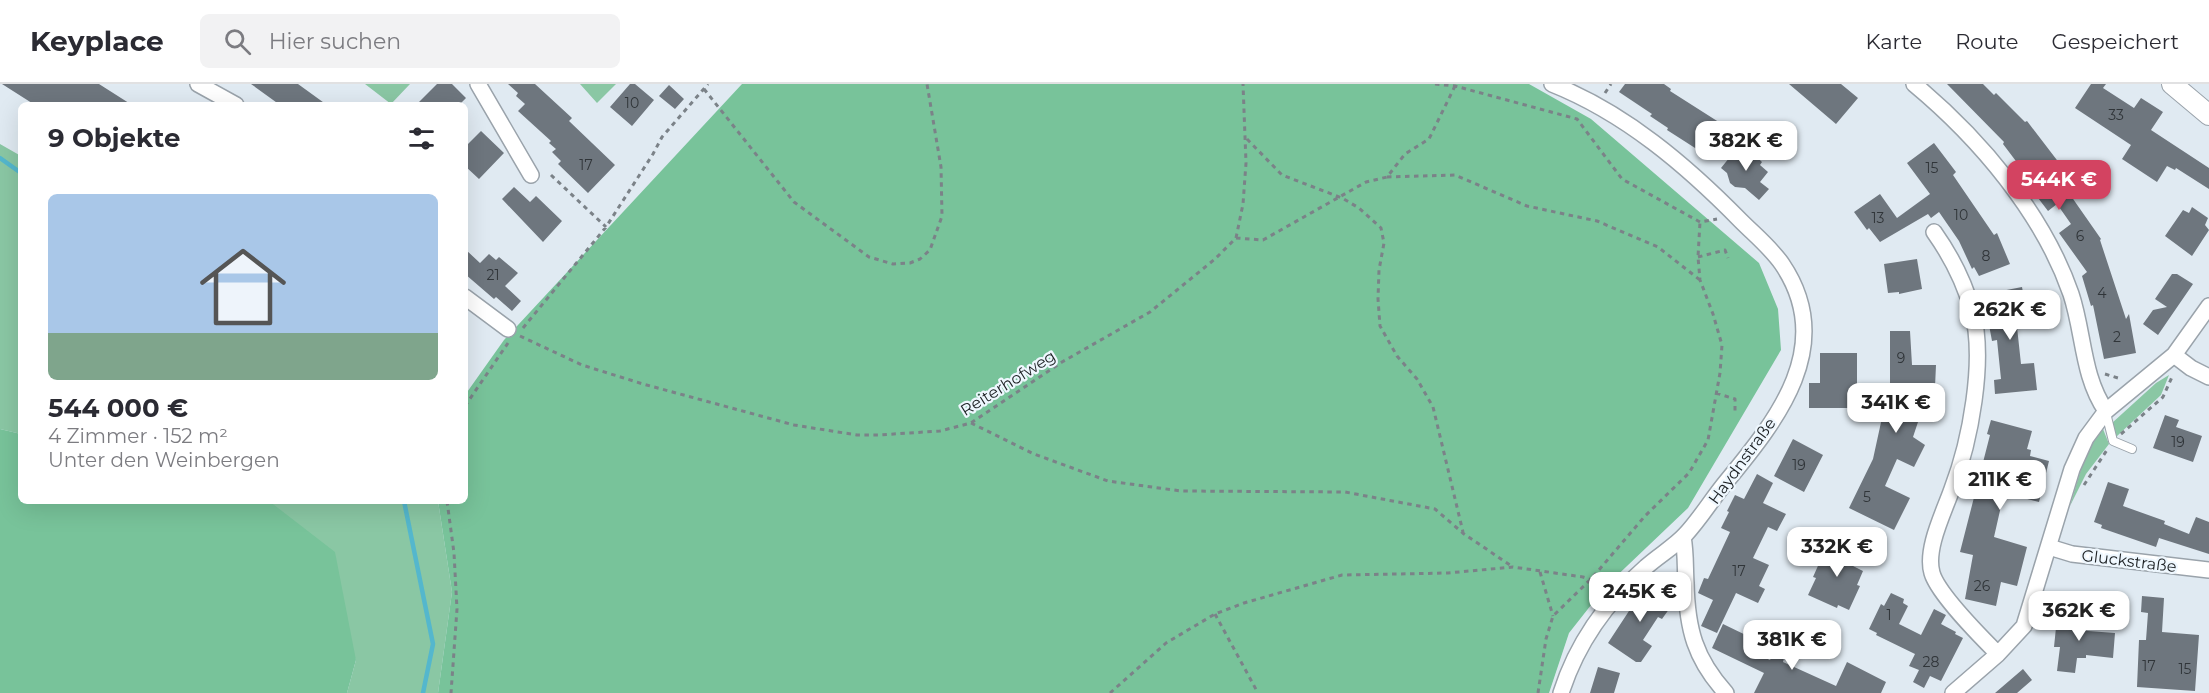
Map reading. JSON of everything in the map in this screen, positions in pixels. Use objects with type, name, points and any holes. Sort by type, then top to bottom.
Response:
[{"type":"street","points":[[198,84],[231,102]]},
{"type":"street","points":[[478,84],[531,176]]},
{"type":"street","name":"Haydnstraße","points":[[1552,84],[1598,104],[1614,114],[1694,176],[1769,249],[1781,264],[1796,294],[1804,348],[1800,367],[1772,423],[1756,447],[1683,537],[1620,591],[1599,616],[1581,644],[1561,693]]},
{"type":"street","points":[[1914,84],[1945,110],[1974,141],[2022,201],[2048,245],[2070,292],[2094,394],[2106,411]]},
{"type":"street","points":[[2172,84],[2209,115]]},
{"type":"street","points":[[1934,232],[1953,261],[1973,312],[1976,360],[1972,412],[1966,448],[1938,529],[1930,560],[1935,581],[1998,654]]},
{"type":"street","points":[[468,300],[508,335]]},
{"type":"street","points":[[1953,693],[1998,654],[2024,626],[2072,469],[2086,438],[2106,411],[2177,357],[2209,306]]},
{"type":"street","points":[[2177,357],[2209,377]]},
{"type":"street","points":[[1683,537],[1688,609],[1695,647],[1712,677],[1726,693]]},
{"type":"street","name":"Gluckstraße","points":[[2049,547],[2072,554],[2209,570]]},
{"type":"lane","points":[[2106,411],[2113,441],[2132,449]]},
{"type":"path","points":[[468,401],[508,335],[525,328],[606,227],[662,137],[708,84]]},
{"type":"path","points":[[704,89],[794,202],[869,257],[893,264],[920,260],[930,250],[942,216],[941,167],[927,84]]},
{"type":"path","points":[[1243,84],[1246,138],[1243,204],[1236,238],[1263,240],[1342,198],[1366,182],[1388,177],[1455,175],[1527,206],[1597,221],[1658,247],[1700,279]]},
{"type":"path","points":[[1435,84],[1455,86],[1577,118],[1622,179],[1700,222],[1698,257],[1700,279],[1722,345],[1707,440],[1689,473],[1645,516],[1592,579],[1553,616],[1546,639],[1538,693]]},
{"type":"path","points":[[1388,177],[1405,154],[1429,139],[1455,86]]},
{"type":"path","points":[[1246,138],[1281,175],[1342,198],[1359,208],[1381,228],[1384,243],[1379,270],[1380,326],[1397,356],[1417,379],[1433,407],[1464,534]]},
{"type":"path","points":[[551,175],[606,227]]},
{"type":"path","name":"Reiterhofweg","points":[[508,335],[582,365],[794,425],[857,435],[940,431],[971,423],[1062,362],[1150,312],[1215,259],[1236,238]]},
{"type":"path","points":[[1698,257],[1725,250],[1728,258]]},
{"type":"path","points":[[2080,494],[2113,441],[2163,397],[2177,357]]},
{"type":"path","points":[[2086,367],[2121,379],[2150,376]]},
{"type":"path","points":[[1716,393],[1735,399],[1735,415]]},
{"type":"path","points":[[971,423],[1034,454],[1108,481],[1181,491],[1345,492],[1435,509],[1464,534],[1513,567]]},
{"type":"path","points":[[447,504],[454,553],[457,609],[451,693]]},
{"type":"path","points":[[1110,693],[1166,643],[1215,614],[1244,603],[1342,575],[1448,573],[1513,567],[1592,579]]},
{"type":"path","points":[[1540,572],[1553,616]]},
{"type":"path","points":[[1215,614],[1258,693]]},
{"type":"green space","points":[[365,84],[410,84],[393,102],[388,102]]},
{"type":"green space","points":[[580,84],[616,84],[597,103]]},
{"type":"green space","points":[[742,84],[1529,84],[1591,119],[1759,263],[1778,309],[1781,350],[1688,508],[1606,586],[1569,633],[1549,693],[438,693],[452,592],[438,504],[468,504],[468,391],[504,340]]},
{"type":"green space","points":[[0,144],[18,154],[18,433],[0,429]]},
{"type":"green space","points":[[2169,375],[2161,395],[2116,437],[2112,423],[2156,383]]},
{"type":"green space","points":[[0,429],[18,433],[18,504],[273,504],[335,552],[356,660],[347,693],[0,693]]},
{"type":"green space","points":[[2103,429],[2109,444],[2086,474],[2070,506],[2086,452]]},
{"type":"green space","points":[[271,504],[438,504],[452,592],[438,693],[347,693],[356,660]]},
{"type":"building","points":[[2,84],[99,84],[127,102],[30,102]]},
{"type":"building","points":[[251,84],[298,84],[323,102],[276,102]]},
{"type":"building","points":[[437,84],[452,84],[466,98],[462,102],[419,102]]},
{"type":"building","points":[[508,84],[535,84],[572,118],[569,121],[615,165],[588,193],[558,164],[561,161],[552,152],[556,149],[549,143],[551,141],[518,111],[525,104]]},
{"type":"building","points":[[630,84],[635,84],[654,100],[632,126],[610,107]]},
{"type":"building","points":[[1625,84],[1664,84],[1671,89],[1670,91],[1725,126],[1706,155],[1667,130],[1668,128],[1650,116],[1652,114],[1619,92]]},
{"type":"building","points":[[1789,84],[1841,84],[1858,98],[1836,124]]},
{"type":"building","points":[[1947,84],[1983,84],[1994,95],[1996,93],[2025,122],[2027,121],[2063,168],[2066,166],[2083,187],[2071,196],[2101,239],[2126,319],[2129,314],[2136,353],[2104,359],[2093,305],[2091,306],[2082,276],[2087,272],[2059,233],[2071,224],[2057,204],[2048,211],[2035,194],[2038,191],[2003,144],[2004,142]]},
{"type":"building","points":[[2091,84],[2106,84],[2103,88],[2134,108],[2141,98],[2163,112],[2151,130],[2209,168],[2209,189],[2176,168],[2175,170],[2167,166],[2157,182],[2122,159],[2131,145],[2075,108]]},
{"type":"building","points":[[669,85],[684,99],[675,109],[659,96]]},
{"type":"building","points":[[481,131],[504,153],[479,179],[468,169],[468,144]]},
{"type":"building","points":[[1934,143],[1956,172],[1953,175],[1994,235],[1997,233],[2010,264],[1979,276],[1974,267],[1972,269],[1959,241],[1939,212],[1931,218],[1928,214],[1880,242],[1869,228],[1867,230],[1854,212],[1880,194],[1897,218],[1930,194],[1907,163]]},
{"type":"building","points":[[1738,147],[1746,153],[1749,150],[1762,162],[1760,165],[1768,172],[1760,182],[1769,189],[1759,200],[1745,188],[1735,187],[1730,183],[1727,173],[1721,168]]},
{"type":"building","points":[[514,187],[530,202],[536,196],[562,221],[543,242],[502,199]]},
{"type":"building","points":[[2192,207],[2208,218],[2205,225],[2209,230],[2192,256],[2165,236],[2183,210],[2189,213]]},
{"type":"building","points":[[468,252],[480,263],[489,254],[496,260],[499,257],[518,273],[505,286],[521,301],[512,311],[496,297],[494,299],[468,277]]},
{"type":"building","points":[[1917,259],[1922,289],[1899,294],[1899,292],[1888,293],[1884,264]]},
{"type":"building","points":[[2172,274],[2177,274],[2193,284],[2158,335],[2143,324],[2153,310],[2167,307],[2155,299]]},
{"type":"building","points":[[2022,287],[2029,325],[2017,327],[2021,364],[2034,363],[2037,390],[1995,394],[1994,380],[2001,379],[1997,340],[1992,341],[1986,294]]},
{"type":"building","points":[[1890,331],[1910,331],[1912,365],[1936,365],[1935,387],[1930,386],[1925,401],[1916,401],[1924,404],[1913,437],[1925,445],[1914,467],[1897,459],[1885,486],[1910,498],[1894,530],[1849,508],[1873,459],[1885,404],[1890,405]]},
{"type":"building","points":[[1820,353],[1857,353],[1857,408],[1809,408],[1809,383],[1820,383]]},
{"type":"building","points":[[2165,415],[2179,420],[2176,427],[2202,436],[2193,462],[2153,448]]},
{"type":"building","points":[[1991,420],[2032,431],[2027,449],[2031,450],[2030,456],[2049,461],[2039,502],[2004,493],[1994,537],[2027,547],[2017,586],[2001,582],[1996,606],[1965,599],[1973,555],[1960,552],[1990,435],[1987,434]]},
{"type":"building","points":[[1793,439],[1823,455],[1804,492],[1774,476]]},
{"type":"building","points":[[1757,474],[1773,483],[1763,503],[1786,514],[1777,531],[1768,527],[1753,558],[1769,565],[1759,586],[1765,589],[1758,603],[1736,593],[1717,633],[1701,626],[1713,600],[1698,593],[1704,578],[1708,579],[1730,532],[1721,528],[1729,512],[1727,511],[1735,495],[1744,499]]},
{"type":"building","points":[[2108,482],[2129,489],[2123,506],[2165,521],[2164,524],[2189,534],[2196,517],[2209,522],[2209,554],[2159,538],[2156,547],[2101,528],[2102,525],[2094,522]]},
{"type":"building","points":[[1841,544],[1860,553],[1853,566],[1863,571],[1857,585],[1860,586],[1849,610],[1838,605],[1837,608],[1808,595],[1825,550],[1836,555]]},
{"type":"building","points":[[1648,582],[1668,595],[1664,600],[1672,605],[1662,619],[1658,617],[1643,640],[1652,646],[1641,662],[1636,662],[1608,643]]},
{"type":"building","points":[[1891,593],[1904,599],[1903,603],[1908,606],[1899,624],[1921,635],[1934,609],[1946,615],[1941,624],[1963,638],[1941,681],[1930,676],[1924,688],[1913,682],[1919,670],[1909,666],[1915,654],[1876,635],[1877,633],[1869,629],[1881,604],[1884,606]]},
{"type":"building","points":[[2142,596],[2164,598],[2162,632],[2199,635],[2195,691],[2137,687],[2139,640],[2146,640],[2148,613],[2141,612]]},
{"type":"building","points":[[2058,608],[2076,610],[2075,630],[2115,633],[2113,658],[2086,655],[2086,658],[2077,658],[2075,673],[2057,671],[2060,647],[2054,647]]},
{"type":"building","points":[[1723,624],[1754,639],[1749,651],[1770,660],[1774,653],[1784,658],[1783,662],[1836,686],[1847,662],[1886,682],[1881,693],[1754,693],[1764,673],[1712,648]]},
{"type":"building","points":[[1598,667],[1620,673],[1614,693],[1590,693]]},
{"type":"building","points":[[2023,669],[2032,680],[2017,693],[1995,693]]},
{"type":"waterway","points":[[0,158],[18,171]]},
{"type":"waterway","points":[[405,504],[433,644],[423,693]]}]
